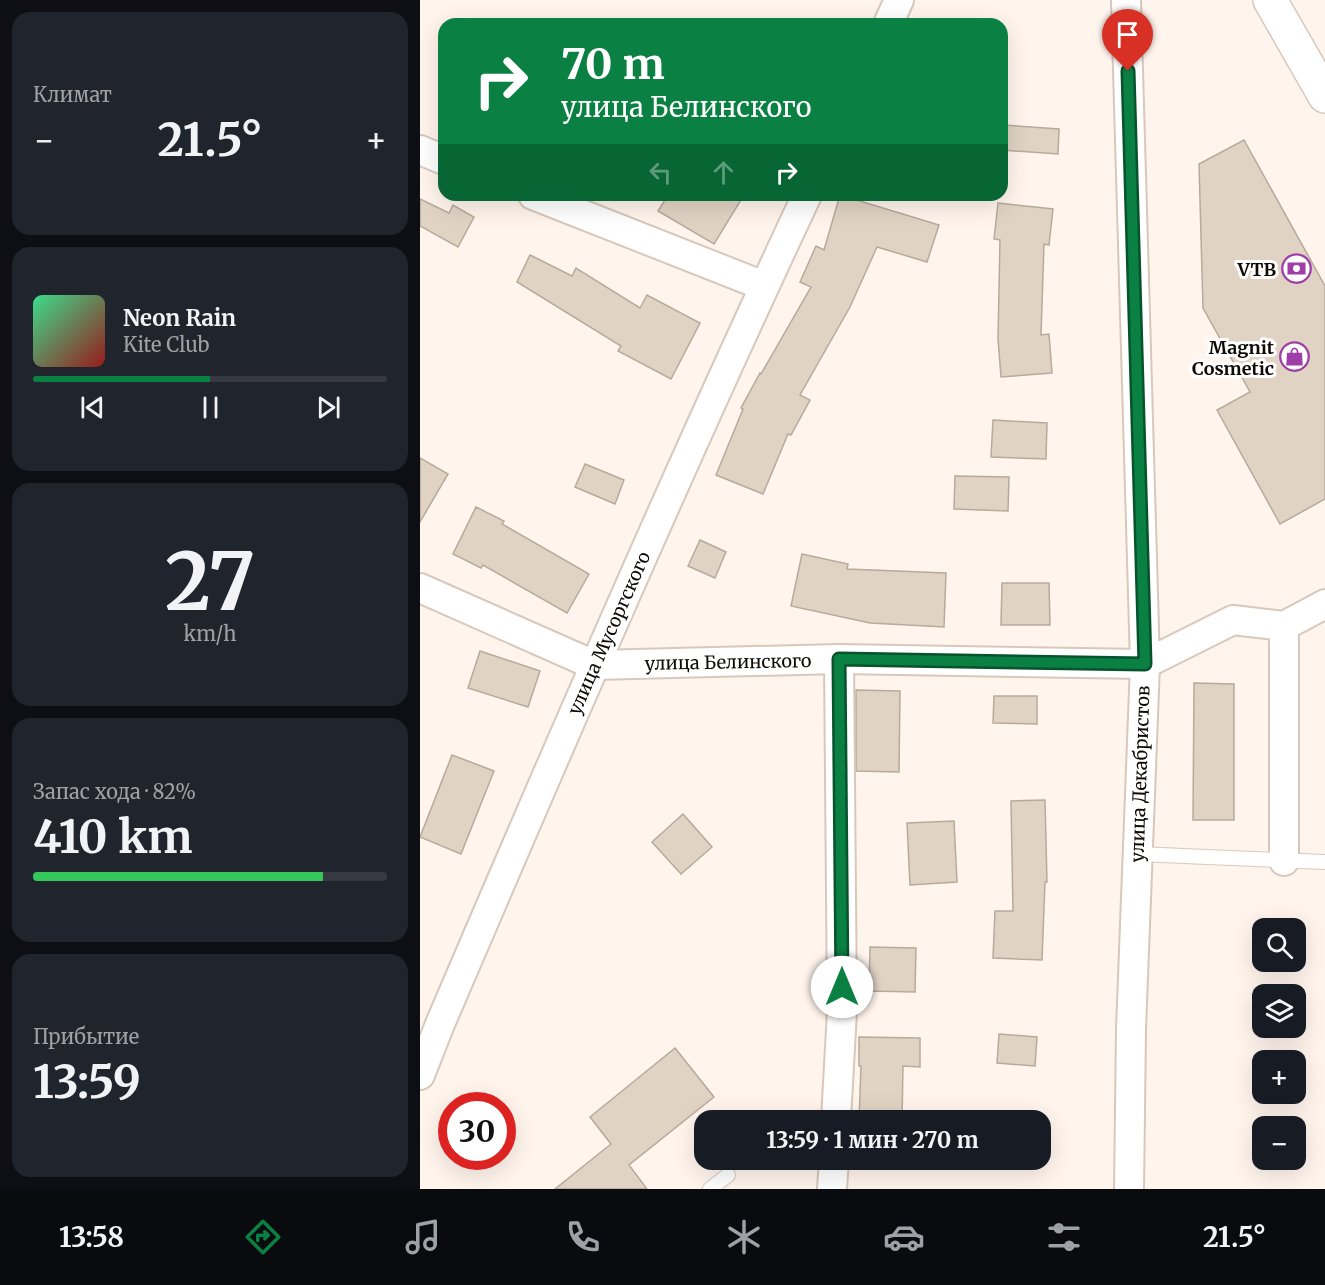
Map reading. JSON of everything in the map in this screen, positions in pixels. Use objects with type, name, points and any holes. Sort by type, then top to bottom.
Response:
[{"type":"main road","points":[[1270,0],[1325,96]]},
{"type":"street","points":[[891,18],[899,0]]},
{"type":"street","name":"улица Декабристов","points":[[1126,0],[1145,664],[1131,1029],[1129,1189]]},
{"type":"street","points":[[420,150],[438,158]]},
{"type":"street","points":[[548,201],[764,286]]},
{"type":"street","name":"улица Мусоргского","points":[[420,1075],[430,1019],[594,665],[804,201]]},
{"type":"street","name":"улица Белинского","points":[[420,588],[594,665],[839,659],[1145,664],[1233,620],[1284,626]]},
{"type":"street","points":[[1284,861],[1284,626],[1325,604]]},
{"type":"street","points":[[837,1110],[842,1011],[839,659]]},
{"type":"street","points":[[832,1189],[833,1170]]},
{"type":"lane","points":[[1137,854],[1325,862]]},
{"type":"lane","points":[[710,1189],[728,1175]]},
{"type":"building","points":[[1008,125],[1059,129],[1058,154],[1008,150]]},
{"type":"building","points":[[1244,140],[1325,286],[1325,499],[1280,524],[1217,410],[1250,392],[1203,308],[1199,164]]},
{"type":"building","points":[[420,199],[449,213],[453,205],[474,217],[458,247],[420,226]]},
{"type":"building","points":[[664,201],[740,201],[714,244],[658,211]]},
{"type":"building","points":[[838,201],[860,201],[939,225],[927,262],[877,247],[850,307],[800,395],[810,400],[791,435],[788,434],[763,494],[716,475],[743,409],[741,408],[811,287],[800,282],[816,246],[824,250]]},
{"type":"building","points":[[998,203],[1053,209],[1049,245],[1044,244],[1041,335],[1049,334],[1052,373],[1001,377],[998,339],[1000,240],[994,239]]},
{"type":"building","points":[[530,255],[572,276],[576,268],[640,308],[647,295],[700,323],[671,379],[618,351],[621,346],[517,282]]},
{"type":"building","points":[[993,420],[1047,423],[1046,459],[991,457]]},
{"type":"building","points":[[420,458],[448,474],[420,522]]},
{"type":"building","points":[[585,464],[624,480],[615,504],[575,487]]},
{"type":"building","points":[[955,476],[1009,477],[1008,511],[954,509]]},
{"type":"building","points":[[476,507],[504,521],[502,524],[589,574],[567,613],[483,565],[481,568],[453,554]]},
{"type":"building","points":[[700,540],[726,552],[715,578],[688,566]]},
{"type":"building","points":[[802,554],[848,564],[847,569],[946,573],[944,627],[870,623],[791,606]]},
{"type":"building","points":[[1002,583],[1049,583],[1050,625],[1001,625]]},
{"type":"building","points":[[480,651],[540,671],[528,707],[468,688]]},
{"type":"building","points":[[1194,683],[1234,684],[1234,820],[1193,820]]},
{"type":"building","points":[[856,690],[900,691],[899,772],[856,771]]},
{"type":"building","points":[[994,696],[1037,696],[1037,724],[993,723]]},
{"type":"building","points":[[452,755],[494,771],[461,854],[420,837]]},
{"type":"building","points":[[1045,800],[1047,882],[1045,882],[1042,960],[993,958],[995,911],[1013,911],[1011,801]]},
{"type":"building","points":[[683,814],[712,847],[681,874],[652,842]]},
{"type":"building","points":[[954,821],[957,882],[910,885],[907,823]]},
{"type":"building","points":[[870,947],[916,948],[915,992],[869,991]]},
{"type":"building","points":[[999,1034],[1037,1037],[1035,1066],[997,1063]]},
{"type":"building","points":[[859,1037],[920,1038],[920,1067],[903,1066],[902,1110],[859,1110],[861,1066],[859,1066]]},
{"type":"building","points":[[675,1048],[714,1097],[698,1110],[694,1110],[694,1113],[629,1165],[647,1189],[555,1189],[611,1144],[590,1117]]},
{"type":"place","name":"VTB","points":[[1297,269]]},
{"type":"place","name":"Magnit Cosmetic","points":[[1295,357]]},
{"type":"route","points":[[842,987],[839,659],[1145,664],[1128,71]]}]
